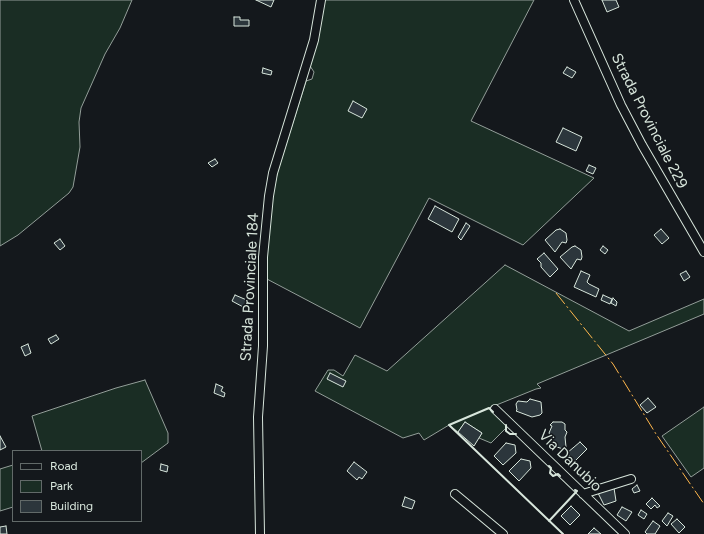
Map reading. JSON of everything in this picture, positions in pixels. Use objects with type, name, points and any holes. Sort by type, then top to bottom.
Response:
[{"type":"street","name":"Strada Provinciale 184","points":[[260,534],[258,417],[263,346],[263,257],[269,196],[273,173],[314,40],[321,0]]},
{"type":"street","name":"Strada Provinciale 229","points":[[574,0],[625,112],[704,252]]},
{"type":"street","name":"Via Danubio","points":[[495,409],[625,534]]},
{"type":"street","points":[[583,494],[630,479]]},
{"type":"street","points":[[455,494],[503,534]]},
{"type":"green space","points":[[0,0],[132,0],[120,28],[105,54],[81,108],[79,122],[80,147],[73,187],[69,193],[18,235],[0,246]]},
{"type":"green space","points":[[325,0],[534,0],[471,121],[594,178],[523,245],[429,198],[360,328],[265,278],[272,197],[278,170],[306,81],[312,79],[314,72],[310,66]]},
{"type":"green space","points":[[505,265],[629,331],[704,299],[704,314],[537,384],[541,388],[489,408],[508,426],[491,443],[479,438],[482,433],[465,422],[458,432],[449,425],[424,440],[419,433],[403,438],[315,391],[328,370],[334,370],[343,376],[355,355],[387,371]]},
{"type":"green space","points":[[145,380],[168,433],[168,443],[142,462],[142,450],[42,450],[32,416]]},
{"type":"green space","points":[[704,407],[704,468],[691,477],[662,436]]},
{"type":"green space","points":[[12,465],[12,507],[0,511],[0,469]]},
{"type":"building","points":[[256,0],[274,0],[271,7]]},
{"type":"building","points":[[602,0],[616,0],[619,7],[607,12]]},
{"type":"building","points":[[234,17],[240,17],[240,20],[249,20],[249,26],[234,26]]},
{"type":"building","points":[[567,67],[576,72],[572,78],[563,73]]},
{"type":"building","points":[[263,68],[272,71],[271,75],[262,73]]},
{"type":"building","points":[[353,101],[367,109],[362,118],[348,111]]},
{"type":"building","points":[[563,128],[582,137],[576,151],[556,142]]},
{"type":"building","points":[[215,159],[218,163],[212,167],[208,163]]},
{"type":"building","points":[[589,165],[596,168],[593,174],[586,171]]},
{"type":"building","points":[[435,206],[459,219],[452,232],[428,219]]},
{"type":"building","points":[[466,223],[470,226],[461,240],[458,237]]},
{"type":"building","points":[[560,229],[566,233],[567,240],[566,243],[562,242],[555,252],[545,240],[556,230]]},
{"type":"building","points":[[661,229],[669,238],[662,244],[654,235]]},
{"type":"building","points":[[60,239],[65,246],[60,250],[54,243]]},
{"type":"building","points":[[575,246],[581,250],[582,257],[581,260],[577,259],[571,269],[560,257]]},
{"type":"building","points":[[603,246],[608,250],[605,254],[600,250]]},
{"type":"building","points":[[544,253],[558,269],[550,277],[541,267],[541,263],[537,259]]},
{"type":"building","points":[[581,271],[590,275],[587,282],[589,284],[599,289],[596,297],[574,287]]},
{"type":"building","points":[[686,271],[690,277],[684,281],[680,274]]},
{"type":"building","points":[[235,295],[249,301],[245,308],[232,301]]},
{"type":"building","points":[[603,295],[612,299],[610,304],[601,300]]},
{"type":"building","points":[[613,298],[617,302],[616,306],[611,303]]},
{"type":"building","points":[[56,335],[59,339],[51,344],[48,339]]},
{"type":"building","points":[[28,344],[31,353],[25,356],[21,347]]},
{"type":"building","points":[[330,373],[346,381],[343,387],[327,379]]},
{"type":"building","points":[[216,384],[223,387],[221,391],[225,393],[224,397],[214,393]]},
{"type":"building","points":[[648,398],[656,407],[647,413],[640,405]]},
{"type":"building","points":[[530,399],[541,402],[542,413],[540,415],[532,417],[516,411],[516,404],[518,401],[527,402]]},
{"type":"building","points":[[465,422],[482,433],[474,446],[458,432]]},
{"type":"building","points":[[553,422],[562,422],[565,424],[565,430],[567,432],[565,437],[566,447],[563,449],[557,447],[555,449],[550,441],[552,439],[549,433],[552,426],[550,425]]},
{"type":"building","points":[[0,436],[6,447],[0,450]]},
{"type":"building","points":[[580,442],[587,449],[575,461],[567,453]]},
{"type":"building","points":[[506,443],[515,445],[516,453],[503,465],[494,456]]},
{"type":"building","points":[[521,459],[530,461],[531,468],[519,481],[509,471]]},
{"type":"building","points":[[354,462],[367,472],[362,479],[359,477],[357,480],[347,471]]},
{"type":"building","points":[[161,464],[168,466],[167,472],[160,470]]},
{"type":"building","points":[[637,485],[640,491],[634,493],[632,489]]},
{"type":"building","points":[[614,488],[616,501],[604,505],[598,493]]},
{"type":"building","points":[[405,497],[415,501],[412,509],[402,506]]},
{"type":"building","points":[[652,498],[660,506],[657,508],[655,505],[651,509],[646,504]]},
{"type":"building","points":[[571,506],[580,515],[570,525],[561,516]]},
{"type":"building","points":[[622,507],[632,512],[626,521],[617,515]]},
{"type":"building","points":[[641,510],[647,514],[644,519],[638,515]]},
{"type":"building","points":[[668,513],[673,516],[667,526],[662,521]]},
{"type":"building","points":[[677,519],[685,527],[679,533],[671,524]]},
{"type":"building","points":[[653,521],[660,526],[655,534],[647,534],[645,532]]},
{"type":"building","points":[[6,526],[7,534],[0,534],[0,527]]},
{"type":"building","points":[[594,528],[601,534],[588,534]]},
{"type":"wall","points":[[493,412],[489,408],[449,425],[563,534]]},
{"type":"wall","points":[[506,425],[506,431],[510,434],[516,434]]},
{"type":"wall","points":[[549,466],[551,468],[550,473],[553,476],[558,474],[560,476]]},
{"type":"wall","points":[[549,521],[577,491],[575,490]]},
{"type":"power","points":[[556,293],[613,364],[656,434],[704,504]]}]
